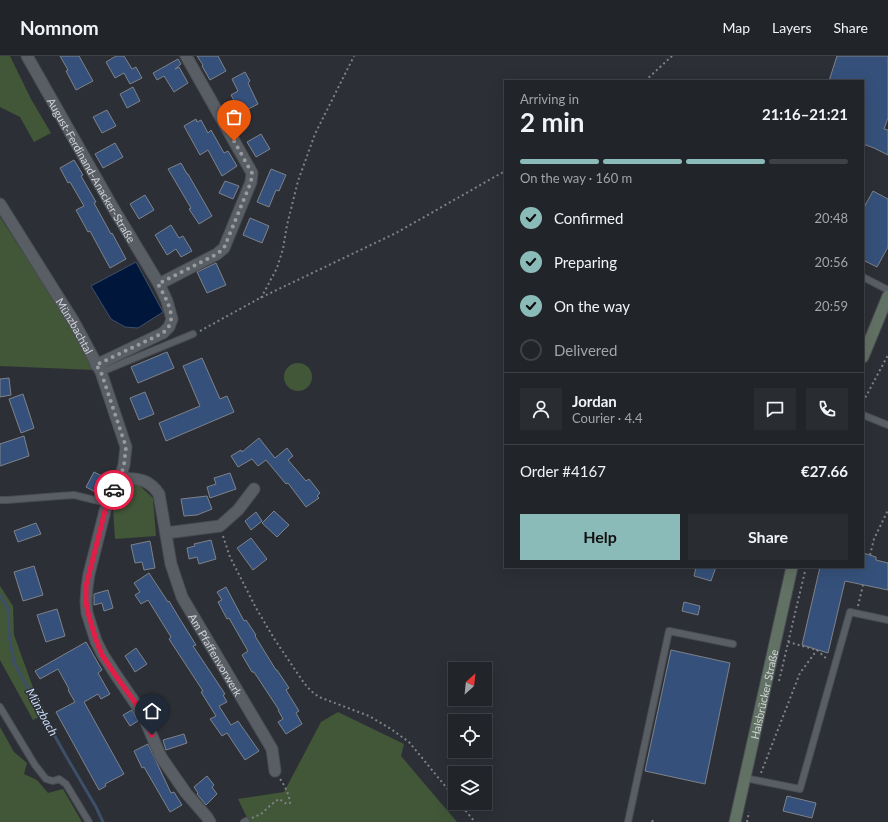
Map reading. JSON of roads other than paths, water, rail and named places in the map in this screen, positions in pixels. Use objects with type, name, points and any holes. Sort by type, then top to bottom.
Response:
[{"type":"main road","points":[[864,355],[888,296]]},
{"type":"main road","name":"Halsbrücker Straße","points":[[735,822],[750,779],[792,568]]},
{"type":"street","name":"August-Ferdinand-Anacker-Straße","points":[[27,56],[158,284],[167,301],[171,313],[172,318],[169,327],[163,333],[98,368]]},
{"type":"street","points":[[158,284],[217,254],[224,248],[251,182],[252,173],[248,164],[186,56]]},
{"type":"street","name":"Münzbachtal","points":[[0,204],[74,322],[98,368],[126,447],[124,465],[120,478],[107,503],[86,586],[88,613],[96,640],[102,655],[142,712],[162,757],[186,793],[210,822]]},
{"type":"street","name":"Am Pfaffenvorwerk","points":[[120,478],[139,478],[148,482],[159,494],[171,564],[182,597],[272,749],[275,771]]},
{"type":"street","points":[[166,533],[220,526],[238,510],[254,489]]},
{"type":"lane","points":[[864,278],[888,290]]},
{"type":"lane","points":[[98,368],[193,334]]},
{"type":"lane","points":[[864,415],[888,425]]},
{"type":"lane","points":[[0,500],[74,496],[107,503]]},
{"type":"lane","points":[[750,779],[800,789],[850,612],[888,620]]},
{"type":"lane","points":[[628,822],[669,631],[733,644]]},
{"type":"lane","points":[[0,707],[35,765],[46,779],[53,781],[59,779],[66,784],[89,822]]},
{"type":"water","points":[[136,262],[163,312],[138,328],[125,327],[111,319],[91,286]]},
{"type":"waterway","name":"Münzbach","points":[[0,595],[8,609],[9,635],[14,663],[96,807],[103,822]]}]
